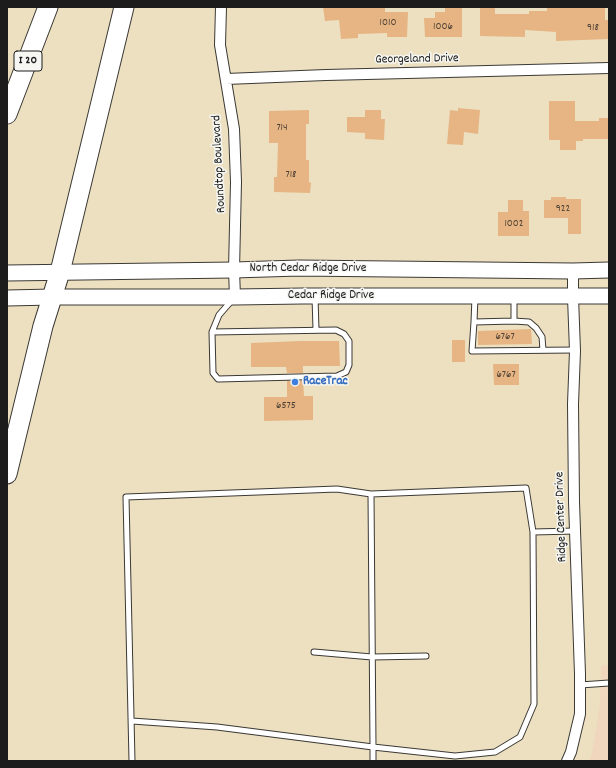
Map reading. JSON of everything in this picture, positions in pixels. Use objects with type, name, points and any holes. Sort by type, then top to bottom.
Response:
[{"type":"highway","name":"I 20","points":[[7,114],[48,7]]},
{"type":"highway","points":[[7,474],[41,333],[60,272],[124,7]]},
{"type":"main road","name":"North Cedar Ridge Drive","points":[[7,273],[307,268],[573,271],[609,270]]},
{"type":"main road","name":"Cedar Ridge Drive","points":[[53,297],[609,296]]},
{"type":"main road","points":[[14,298],[53,297]]},
{"type":"street","name":"Roundtop Boulevard","points":[[221,7],[220,45],[234,129],[236,182],[234,270],[235,297]]},
{"type":"street","name":"Georgeland Drive","points":[[226,79],[609,68]]},
{"type":"street","name":"Ridge Center Drive","points":[[567,761],[571,752],[580,714],[575,531],[575,350],[573,271]]},
{"type":"lane","points":[[315,296],[316,330]]},
{"type":"lane","points":[[475,296],[472,351],[575,350]]},
{"type":"lane","points":[[212,332],[336,330],[344,334],[348,341],[349,364],[346,372],[337,376],[218,379],[213,373],[212,332],[219,315],[235,297]]},
{"type":"lane","points":[[514,297],[514,321]]},
{"type":"lane","points":[[474,322],[528,322],[536,328],[542,337],[543,350]]},
{"type":"lane","points":[[132,721],[217,727],[455,756],[495,752],[520,737],[534,704],[533,532],[526,488],[371,494],[336,489],[126,497],[132,761]]},
{"type":"lane","points":[[371,494],[373,761]]},
{"type":"lane","points":[[533,532],[575,531]]},
{"type":"lane","points":[[314,652],[372,657],[426,656]]},
{"type":"lane","points":[[580,684],[609,683]]},
{"type":"shaded area","points":[[609,665],[609,761],[589,761],[592,753],[600,704],[601,666]]},
{"type":"building","points":[[323,7],[385,7],[385,12],[408,12],[407,37],[387,37],[387,33],[358,34],[358,38],[341,39],[339,20],[325,21]]},
{"type":"building","points":[[445,7],[462,7],[462,37],[425,37],[424,18],[435,18],[435,12],[445,12]]},
{"type":"building","points":[[480,7],[495,7],[495,14],[529,14],[529,11],[547,11],[547,7],[605,7],[605,20],[609,20],[609,39],[556,41],[556,32],[525,30],[525,37],[480,36]]},
{"type":"building","points":[[549,101],[575,101],[575,121],[599,121],[599,118],[609,118],[609,139],[583,139],[583,141],[576,141],[576,150],[560,150],[560,140],[549,140]]},
{"type":"building","points":[[458,108],[480,110],[478,134],[464,132],[463,145],[447,144],[450,110],[458,111]]},
{"type":"building","points":[[309,110],[309,124],[306,124],[306,160],[309,160],[309,182],[311,183],[310,193],[274,192],[274,177],[277,177],[278,143],[269,143],[269,111]]},
{"type":"building","points":[[365,110],[381,110],[381,119],[385,119],[384,140],[365,139],[365,133],[347,132],[347,117],[365,117]]},
{"type":"building","points":[[551,197],[581,199],[581,234],[568,234],[568,218],[544,218],[544,200],[551,200]]},
{"type":"building","points":[[508,200],[523,200],[523,211],[529,211],[529,236],[498,236],[498,212],[508,212]]},
{"type":"building","points":[[531,329],[532,344],[478,345],[478,331]]},
{"type":"building","points":[[452,340],[465,340],[465,362],[452,362]]},
{"type":"building","name":"RaceTrac","points":[[339,341],[340,366],[303,366],[303,373],[287,373],[286,367],[251,367],[251,343]]},
{"type":"building","points":[[493,364],[519,364],[519,385],[494,385]]},
{"type":"building","name":"RaceTrac","points":[[287,381],[303,381],[304,396],[313,396],[313,420],[264,421],[264,397],[287,397]]},
{"type":"place","name":"RaceTrac","points":[[295,382]]}]
